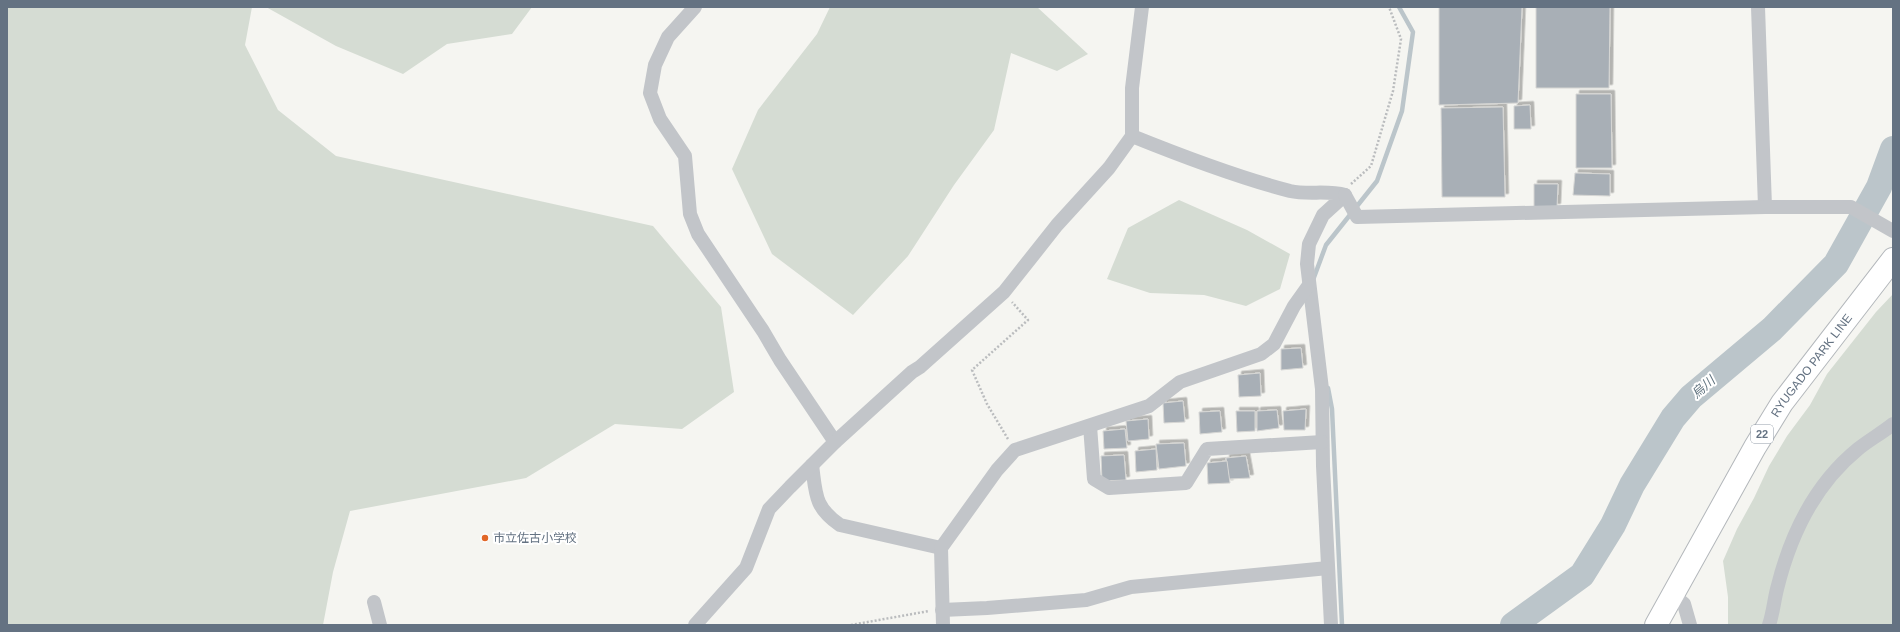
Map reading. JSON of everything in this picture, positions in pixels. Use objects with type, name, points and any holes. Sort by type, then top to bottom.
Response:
[{"type":"main road","name":"RYUGADO PARK LINE","points":[[1656,625],[1755,447],[1782,403],[1893,259]]},
{"type":"street","points":[[695,7],[668,37],[655,65],[650,94],[660,119],[685,156],[690,214],[698,234],[835,442]]},
{"type":"street","points":[[695,625],[746,568],[769,509],[835,442],[912,372],[920,367],[1004,292],[1057,225],[1108,168],[1132,136],[1132,88],[1142,7]]},
{"type":"street","points":[[1758,7],[1765,207]]},
{"type":"street","points":[[1132,136],[1176,154],[1240,176],[1292,191],[1343,195]]},
{"type":"street","points":[[1343,195],[1357,217],[1851,206],[1893,231]]},
{"type":"street","points":[[1331,625],[1322,442],[1322,389],[1307,264],[1309,244],[1323,215],[1343,195]]},
{"type":"street","points":[[943,625],[941,548],[997,470],[1014,450],[1149,406],[1180,382],[1261,354],[1274,344],[1294,306],[1309,285]]},
{"type":"street","points":[[1769,625],[1775,605],[1776,590],[1794,534],[1816,495],[1839,467],[1858,449],[1893,424]]},
{"type":"street","points":[[1090,426],[1094,479],[1108,488],[1186,483],[1207,449],[1322,442]]},
{"type":"street","points":[[812,465],[817,499],[827,516],[840,525],[941,548]]},
{"type":"street","points":[[942,610],[1086,600],[1131,586],[1328,568]]},
{"type":"street","points":[[1672,594],[1684,604],[1690,625]]},
{"type":"street","points":[[374,602],[380,625]]},
{"type":"path","points":[[1343,195],[1371,166],[1393,91],[1401,39],[1389,7]]},
{"type":"path","points":[[1004,292],[1028,320],[972,370],[987,404],[1014,450]]},
{"type":"path","points":[[851,625],[942,610]]},
{"type":"shaded area","points":[[7,7],[252,7],[245,45],[278,110],[336,156],[653,226],[721,307],[734,392],[682,429],[615,424],[526,478],[350,511],[333,572],[323,625],[7,625]]},
{"type":"shaded area","points":[[266,7],[532,7],[512,34],[447,44],[403,74],[336,46]]},
{"type":"shaded area","points":[[830,7],[1037,7],[1088,54],[1057,71],[1011,53],[994,130],[954,185],[908,256],[853,315],[772,254],[732,169],[758,110],[817,34]]},
{"type":"shaded area","points":[[1179,200],[1247,230],[1290,254],[1280,289],[1246,306],[1204,295],[1150,293],[1107,279],[1128,228]]},
{"type":"shaded area","points":[[1893,294],[1893,625],[1728,625],[1728,597],[1723,561],[1737,529],[1769,466],[1787,436],[1810,405],[1827,374],[1876,312]]},
{"type":"building","points":[[1439,7],[1522,7],[1518,103],[1439,105]]},
{"type":"building","points":[[1536,7],[1610,7],[1609,88],[1536,88]]},
{"type":"building","points":[[1576,94],[1611,94],[1612,168],[1576,168]]},
{"type":"building","points":[[1530,105],[1531,129],[1514,129],[1514,106]]},
{"type":"building","points":[[1503,107],[1505,197],[1442,197],[1441,108]]},
{"type":"building","points":[[1575,173],[1610,174],[1610,196],[1573,195]]},
{"type":"building","points":[[1534,184],[1558,184],[1557,207],[1534,207]]},
{"type":"building","points":[[1301,348],[1303,368],[1281,370],[1281,349]]},
{"type":"building","points":[[1260,373],[1261,396],[1239,397],[1238,375]]},
{"type":"building","points":[[1183,401],[1185,422],[1164,423],[1163,403]]},
{"type":"building","points":[[1306,409],[1305,430],[1284,430],[1283,411]]},
{"type":"building","points":[[1277,410],[1279,428],[1257,431],[1257,411]]},
{"type":"building","points":[[1220,411],[1222,432],[1200,434],[1199,412]]},
{"type":"building","points":[[1236,411],[1255,411],[1255,431],[1237,432]]},
{"type":"building","points":[[1148,419],[1149,439],[1128,441],[1126,421]]},
{"type":"building","points":[[1125,429],[1127,448],[1104,449],[1103,431]]},
{"type":"building","points":[[1184,443],[1186,466],[1159,469],[1156,444]]},
{"type":"building","points":[[1156,449],[1157,470],[1136,472],[1135,451]]},
{"type":"building","points":[[1124,455],[1126,480],[1102,481],[1101,456]]},
{"type":"building","points":[[1246,456],[1250,478],[1229,479],[1226,458]]},
{"type":"building","points":[[1227,461],[1230,483],[1208,484],[1207,463]]},
{"type":"waterway","points":[[1313,280],[1326,245],[1377,181],[1402,111],[1413,32],[1399,7]]},
{"type":"waterway","name":"烏川","points":[[1513,625],[1582,575],[1613,525],[1632,485],[1673,418],[1691,397],[1772,329],[1836,264],[1879,187],[1893,149]]},
{"type":"waterway","points":[[1328,388],[1332,409],[1342,625]]},
{"type":"place","name":"市立佐古小学校","points":[[485,538]]}]
